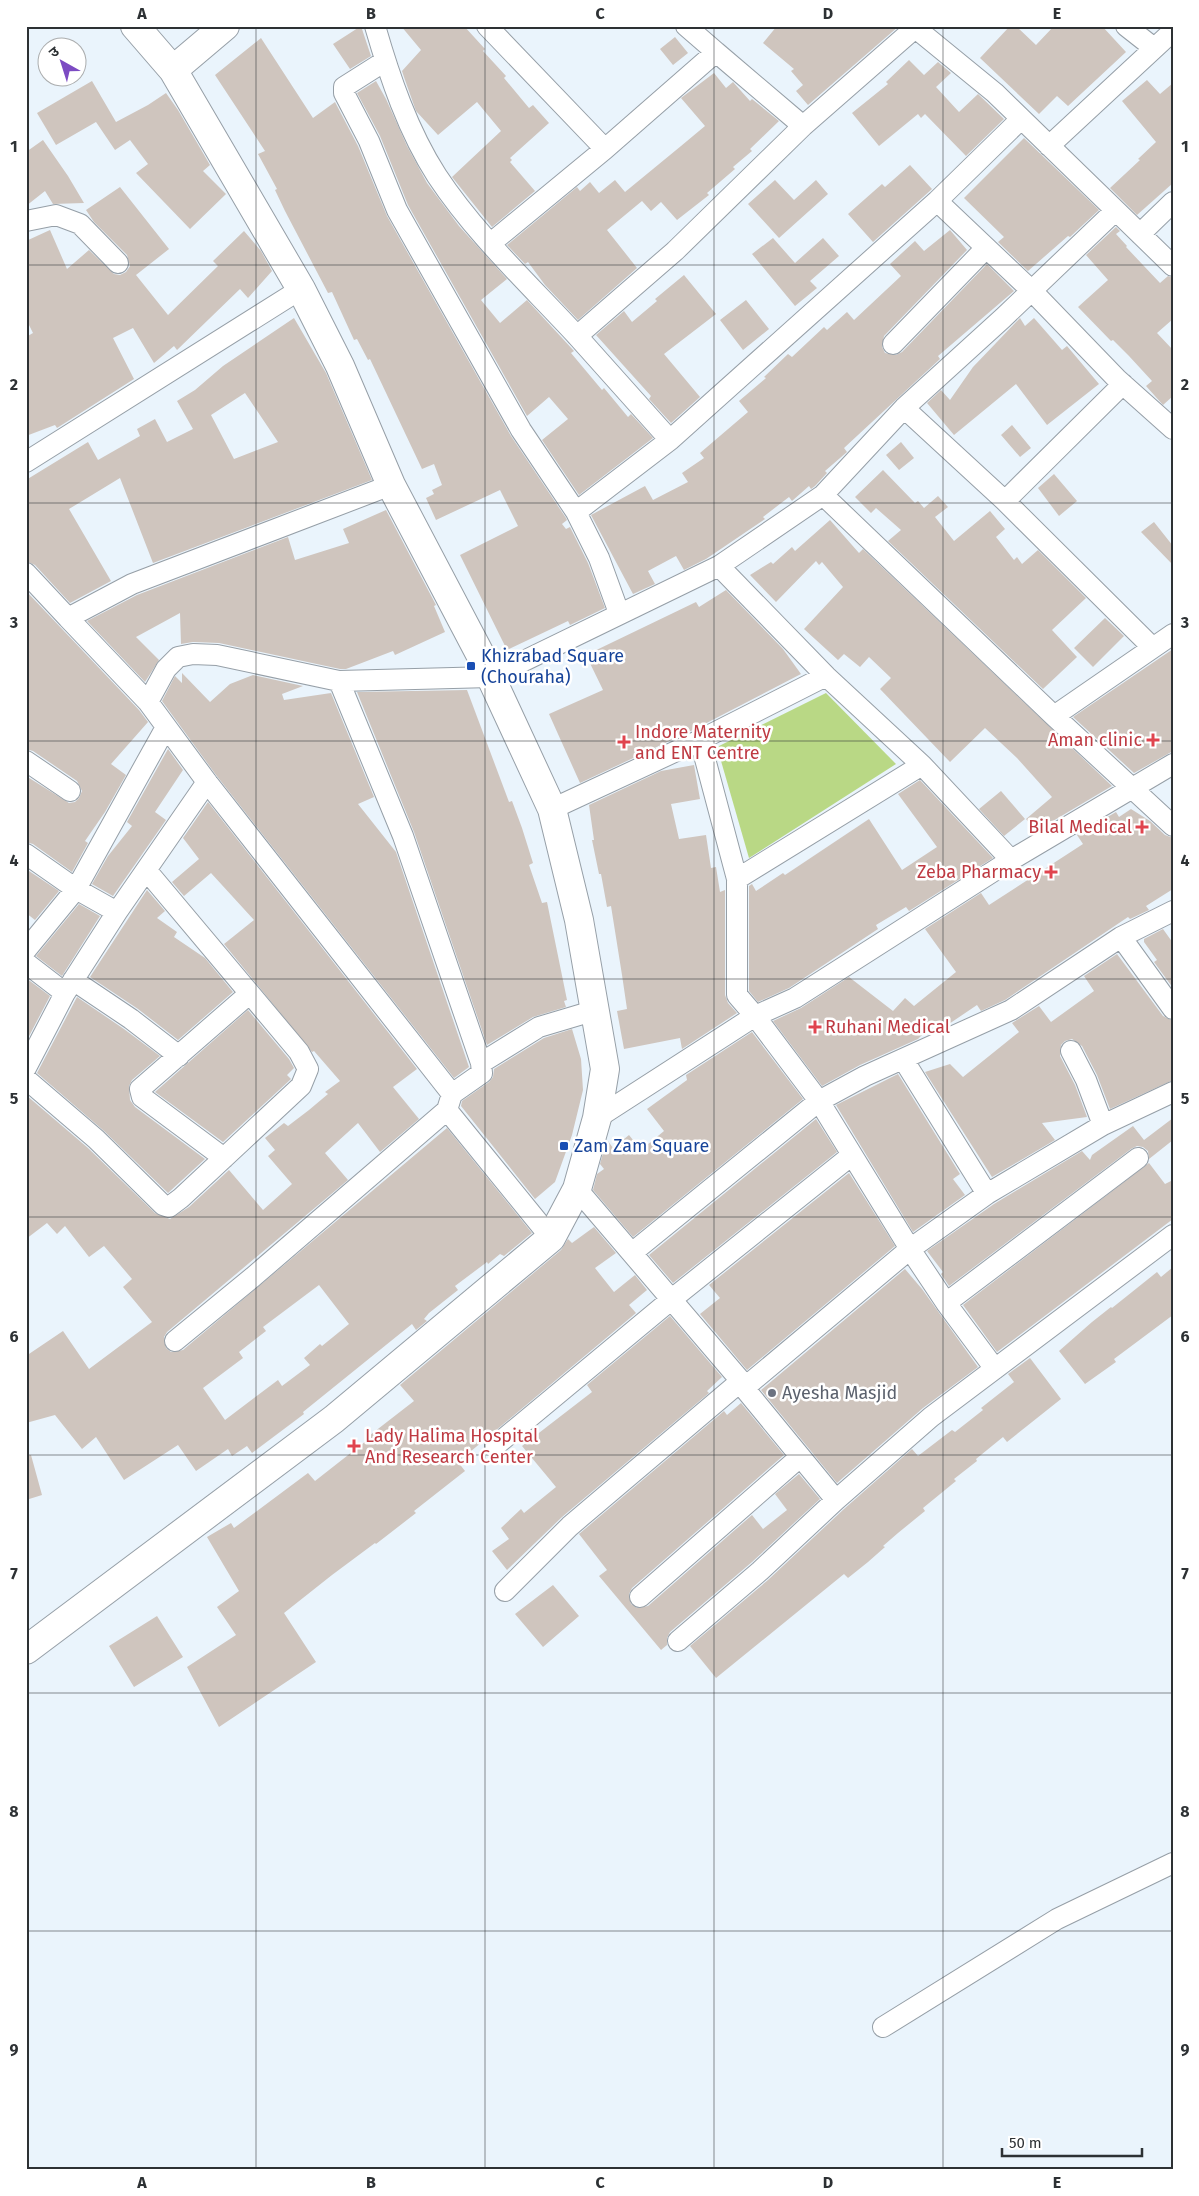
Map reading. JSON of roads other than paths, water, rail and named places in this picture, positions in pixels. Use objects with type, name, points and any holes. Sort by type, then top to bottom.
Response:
[{"type":"main road","points":[[26,1650],[334,1419],[551,1238],[577,1189],[597,1118],[605,1069],[579,920],[552,809],[491,677],[391,485],[340,366],[302,289],[173,70],[136,26]]},
{"type":"main road","points":[[173,70],[224,26]]},
{"type":"street","points":[[375,26],[385,61],[414,136],[438,177],[491,243],[670,440]]},
{"type":"street","points":[[686,26],[803,126]]},
{"type":"street","points":[[1126,26],[1154,48]]},
{"type":"street","points":[[577,336],[675,251],[803,126],[914,27],[995,93],[1173,266]]},
{"type":"street","points":[[495,29],[605,149]]},
{"type":"street","points":[[1049,146],[1173,31]]},
{"type":"street","points":[[491,243],[605,149],[716,52]]},
{"type":"street","points":[[385,61],[351,81],[344,88],[344,93],[369,142],[398,210],[521,430],[576,512],[598,558],[619,613]]},
{"type":"street","points":[[576,512],[670,440],[938,201],[1021,119]]},
{"type":"street","points":[[938,201],[985,249],[1032,291],[1123,384],[1173,429]]},
{"type":"street","points":[[1140,234],[1173,202]]},
{"type":"street","points":[[148,702],[166,669],[178,657],[193,654],[217,655],[339,681],[491,677],[619,613],[720,566],[823,495],[904,408],[1032,291],[1115,211]]},
{"type":"street","points":[[26,221],[56,215],[80,224],[118,263]]},
{"type":"street","points":[[893,344],[985,249]]},
{"type":"street","points":[[26,462],[302,289]]},
{"type":"street","points":[[1005,501],[1123,384]]},
{"type":"street","points":[[904,408],[1005,501],[1152,648]]},
{"type":"street","points":[[68,618],[132,584],[391,485]]},
{"type":"street","points":[[823,495],[1054,716],[1173,826]]},
{"type":"street","points":[[720,566],[826,676],[922,765],[1011,860]]},
{"type":"street","points":[[26,573],[148,702],[551,1238]]},
{"type":"street","points":[[1054,716],[1173,634]]},
{"type":"street","points":[[552,809],[700,740],[826,676]]},
{"type":"street","points":[[175,1341],[253,1278],[482,1073],[481,1063],[403,836],[339,681]]},
{"type":"street","points":[[26,950],[76,889],[166,728]]},
{"type":"street","points":[[700,740],[737,879],[737,996],[755,1016],[819,1101],[910,1249],[946,1303],[995,1369]]},
{"type":"street","points":[[26,761],[70,791]]},
{"type":"street","points":[[597,1118],[755,1016],[795,998],[1011,860],[1173,764]]},
{"type":"street","points":[[737,879],[922,765]]},
{"type":"street","points":[[26,1068],[69,986],[117,912],[208,782]]},
{"type":"street","points":[[26,854],[76,889],[117,912]]},
{"type":"street","points":[[26,1079],[96,1139],[163,1205],[169,1207],[301,1086],[308,1069],[298,1052],[147,870]]},
{"type":"street","points":[[632,1252],[819,1101],[865,1076],[1011,1010],[1121,937],[1173,910]]},
{"type":"street","points":[[1121,937],[1173,1009]]},
{"type":"street","points":[[26,963],[131,1019],[179,1056]]},
{"type":"street","points":[[224,1158],[140,1094],[140,1089],[249,994]]},
{"type":"street","points":[[481,1063],[539,1027],[596,1010]]},
{"type":"street","points":[[1071,1051],[1086,1080],[1103,1125]]},
{"type":"street","points":[[903,1059],[988,1194]]},
{"type":"street","points":[[504,1591],[570,1526],[910,1249],[988,1194],[1103,1125],[1173,1092]]},
{"type":"street","points":[[495,1446],[672,1299],[852,1155]]},
{"type":"street","points":[[946,1303],[1138,1158]]},
{"type":"street","points":[[577,1189],[672,1299],[836,1500]]},
{"type":"street","points":[[678,1642],[760,1572],[836,1500],[931,1417],[1173,1236]]},
{"type":"street","points":[[640,1597],[800,1457]]},
{"type":"street","points":[[883,2027],[1056,1920],[1173,1863]]},
{"type":"place","name":"Khizrabad Square (Chouraha)","points":[[471,666]]},
{"type":"place","name":"Aman clinic","points":[[1153,740]]},
{"type":"place","name":"Indore Maternity and ENT Centre","points":[[624,742]]},
{"type":"place","name":"Bilal Medical","points":[[1142,827]]},
{"type":"place","name":"Zeba Pharmacy","points":[[1051,872]]},
{"type":"place","name":"Ruhani Medical","points":[[815,1027]]},
{"type":"place","name":"Zam Zam Square","points":[[564,1146]]},
{"type":"place","name":"Ayesha Masjid","points":[[772,1393]]},
{"type":"place","name":"Lady Halima Hospital And Research Center","points":[[354,1446]]}]
